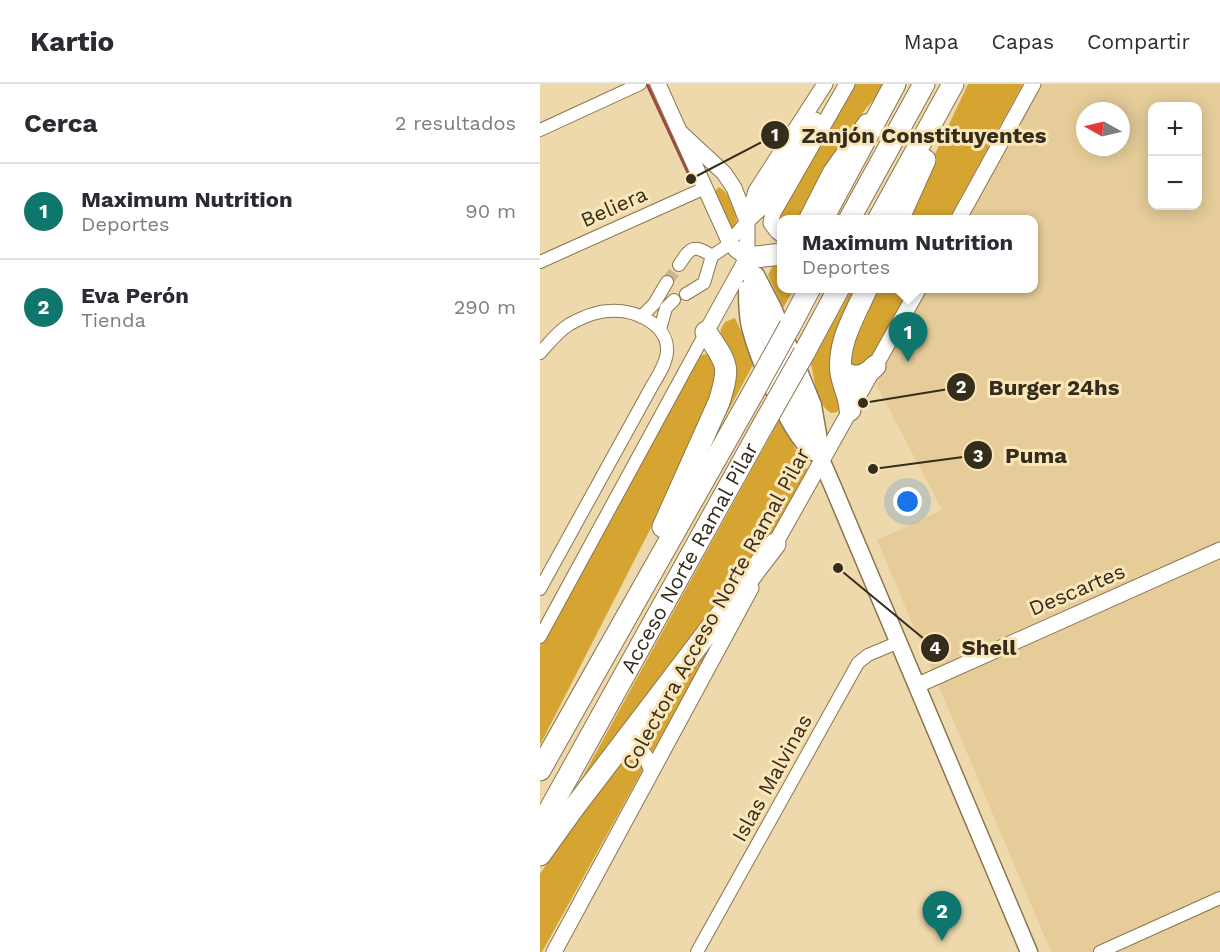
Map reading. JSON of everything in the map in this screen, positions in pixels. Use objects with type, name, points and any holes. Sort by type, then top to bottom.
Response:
[{"type":"highway","points":[[824,215],[895,84]]},
{"type":"highway","points":[[851,215],[924,84]]},
{"type":"highway","points":[[880,215],[953,84]]},
{"type":"highway","points":[[900,215],[960,84]]},
{"type":"highway","points":[[747,258],[777,255]]},
{"type":"highway","name":"Acceso Norte Ramal Pilar","points":[[540,770],[807,293]]},
{"type":"highway","name":"Acceso Norte Ramal Pilar","points":[[540,827],[836,293]]},
{"type":"highway","points":[[850,410],[841,370],[842,343],[865,293]]},
{"type":"highway","points":[[604,656],[719,402],[726,369],[724,360],[706,332]]},
{"type":"highway","points":[[841,370],[854,377],[862,376],[875,366]]},
{"type":"highway","points":[[540,855],[775,544]]},
{"type":"main road","points":[[747,258],[754,295],[793,397],[918,685],[1029,952]]},
{"type":"street","points":[[540,130],[640,84]]},
{"type":"street","points":[[658,84],[729,241],[747,258]]},
{"type":"street","points":[[540,637],[747,258],[747,221],[756,191],[825,84]]},
{"type":"street","points":[[686,294],[704,283],[712,256],[724,248],[764,205],[837,84]]},
{"type":"street","points":[[777,231],[771,223],[773,213],[847,84]]},
{"type":"street","points":[[808,215],[831,171],[895,84]]},
{"type":"street","points":[[960,215],[1033,84]]},
{"type":"street","points":[[682,134],[723,173],[734,188],[747,221]]},
{"type":"street","points":[[705,188],[716,182],[734,188]]},
{"type":"street","name":"Beliera","points":[[540,262],[705,188]]},
{"type":"street","points":[[679,265],[689,250],[695,248],[702,249],[712,256]]},
{"type":"street","points":[[641,317],[654,304],[667,282]]},
{"type":"street","name":"Colectora Acceso Norte Ramal Pilar","points":[[554,952],[651,769],[916,293]]},
{"type":"street","points":[[660,329],[666,308],[674,300]]},
{"type":"street","points":[[540,353],[556,335],[570,324],[594,314],[620,311],[641,317],[660,329],[667,351],[664,362],[540,589]]},
{"type":"street","name":"Descartes","points":[[918,685],[1220,550]]},
{"type":"street","name":"Islas Malvinas","points":[[697,952],[858,663],[899,642]]},
{"type":"street","points":[[622,744],[636,747],[647,755],[651,769]]},
{"type":"street","points":[[1100,952],[1220,898]]},
{"type":"shaded area","points":[[855,84],[887,84],[864,111],[841,145],[802,215],[777,215]]},
{"type":"shaded area","points":[[968,84],[1023,84],[951,215],[906,215]]},
{"type":"shaded area","points":[[1034,84],[1220,84],[1220,952],[1051,952],[877,540],[942,510],[876,384],[923,293],[1038,293],[1038,215],[963,215]]},
{"type":"shaded area","points":[[719,187],[732,202],[735,212],[737,222],[731,230],[714,192]]},
{"type":"shaded area","points":[[777,264],[777,293],[792,293],[783,308],[768,275],[773,265]]},
{"type":"shaded area","points":[[850,293],[859,293],[841,406],[837,412],[831,413],[822,404],[811,364]]},
{"type":"shaded area","points":[[870,293],[909,293],[873,357],[853,370],[846,356]]},
{"type":"shaded area","points":[[735,318],[755,361],[671,517],[709,435],[721,329],[725,322]]},
{"type":"shaded area","points":[[709,354],[721,364],[702,428],[540,745],[540,646],[693,363],[701,355]]},
{"type":"shaded area","points":[[779,420],[808,471],[778,525],[752,565],[576,789]]},
{"type":"shaded area","points":[[713,644],[653,751],[639,739]]},
{"type":"shaded area","points":[[631,754],[640,761],[642,771],[540,952],[540,874],[565,835],[624,758]]},
{"type":"waterway","points":[[647,84],[691,179]]},
{"type":"tunnel","points":[[667,282],[679,265]]},
{"type":"place","name":"Zanjón Constituyentes","points":[[691,179]]},
{"type":"place","name":"Maximum Nutrition","points":[[908,362]]},
{"type":"place","name":"Burger 24hs","points":[[863,403]]},
{"type":"place","name":"Puma","points":[[873,469]]},
{"type":"place","name":"Shell","points":[[838,568]]},
{"type":"place","name":"Eva Perón","points":[[942,941]]}]
